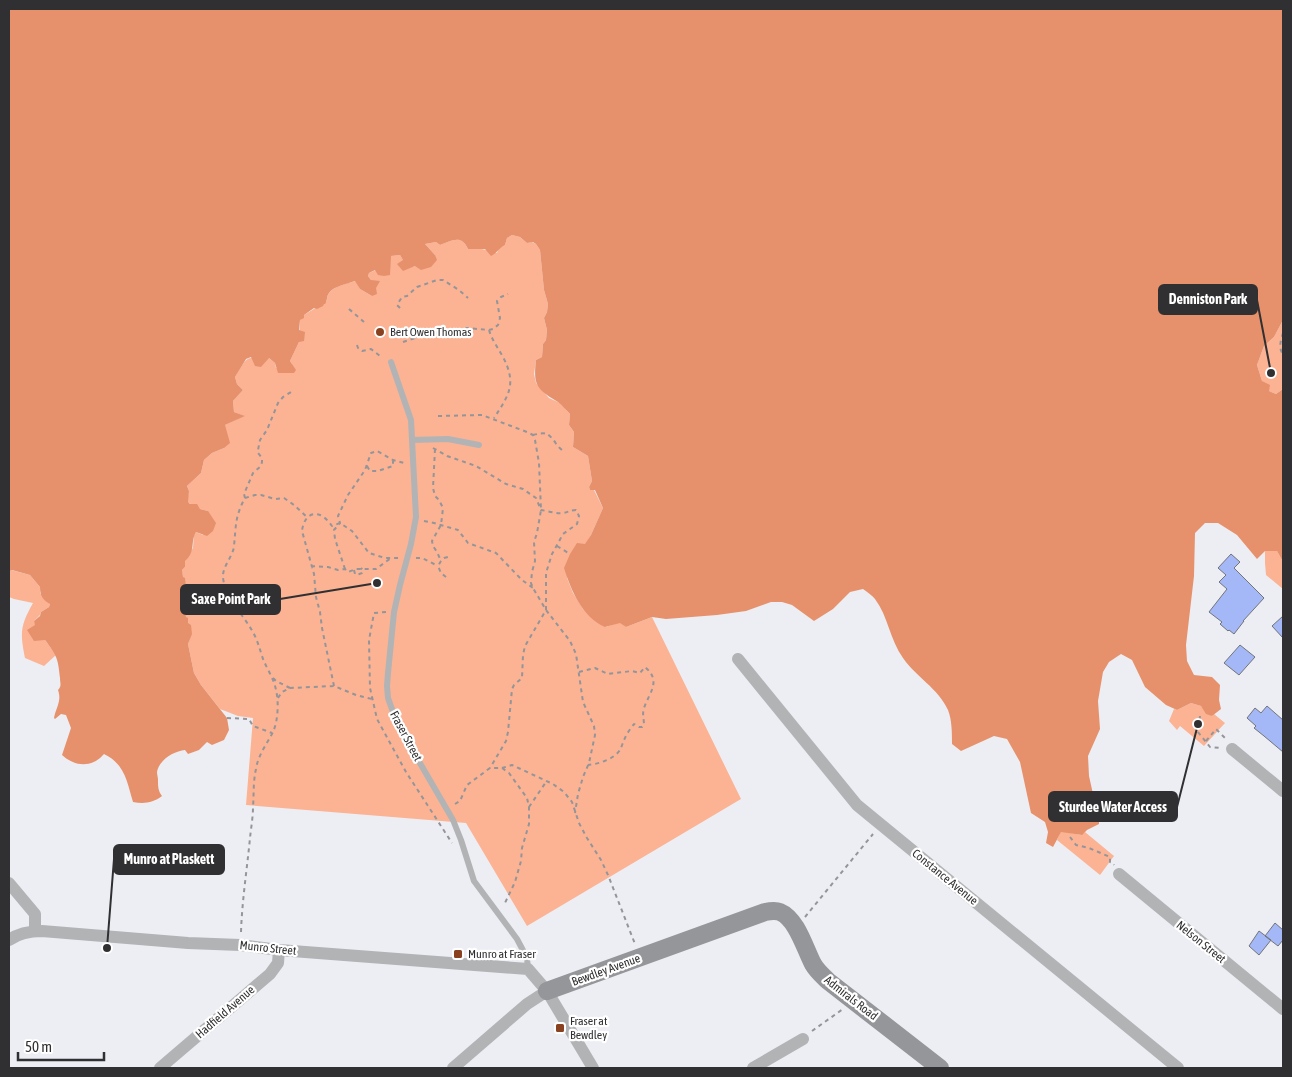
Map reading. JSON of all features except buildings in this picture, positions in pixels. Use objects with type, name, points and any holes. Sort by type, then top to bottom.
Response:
[{"type":"street","name":"Constance Avenue","points":[[738,659],[857,805],[1178,1068]]},
{"type":"street","points":[[1232,749],[1283,791]]},
{"type":"street","name":"Nelson Street","points":[[1119,874],[1283,1009]]},
{"type":"street","points":[[9,883],[35,914],[35,931]]},
{"type":"street","name":"Bewdley Avenue","points":[[452,1068],[532,1001],[547,991],[765,912],[780,912]]},
{"type":"street","name":"Admirals Road","points":[[780,912],[788,918],[796,929],[814,965],[828,982],[940,1068]]},
{"type":"street","name":"Munro Street","points":[[9,940],[21,934],[35,931],[240,945],[279,950],[528,969]]},
{"type":"street","name":"Hadfield Avenue","points":[[160,1068],[270,974],[278,963],[279,950]]},
{"type":"street","name":"Fraser Street","points":[[528,969],[547,991],[593,1068]]},
{"type":"street","points":[[753,1068],[802,1039]]},
{"type":"lane","name":"Fraser Street","points":[[391,362],[411,420],[416,520],[394,612],[387,686],[388,698],[406,739],[453,820],[474,881],[522,948],[528,969]]},
{"type":"lane","points":[[412,440],[448,439],[479,445]]},
{"type":"path","points":[[400,308],[397,305],[402,297],[407,296],[417,287],[437,280],[443,280],[468,298]]},
{"type":"path","points":[[403,342],[428,334],[456,332],[467,328],[489,330],[496,327],[500,318],[497,301],[501,296],[508,294]]},
{"type":"path","points":[[349,309],[364,322]]},
{"type":"path","points":[[413,330],[416,338]]},
{"type":"path","points":[[489,330],[492,340],[504,358],[510,375],[510,391],[494,419]]},
{"type":"path","points":[[1283,334],[1280,345],[1283,354]]},
{"type":"path","points":[[357,345],[360,350],[371,350],[380,356]]},
{"type":"path","points":[[240,945],[254,807],[254,776],[260,756],[272,733],[277,718],[277,700],[271,675],[263,660],[254,634],[230,599],[223,578],[223,571],[234,548],[234,534],[239,509],[245,498],[244,494],[253,473],[261,466],[262,458],[258,453],[260,440],[267,430],[278,404],[283,397],[291,392]]},
{"type":"path","points":[[438,416],[482,415],[534,435],[546,434],[551,436],[564,452]]},
{"type":"path","points":[[534,435],[538,457],[541,510],[534,542],[535,561],[531,583],[546,610],[570,641],[576,654],[583,702],[594,726],[595,734],[588,766],[580,786],[575,813]]},
{"type":"path","points":[[426,446],[446,456],[476,466],[506,484],[523,489],[536,498],[541,510]]},
{"type":"path","points":[[435,449],[433,488],[435,496],[443,508],[441,525],[432,541],[441,561]]},
{"type":"path","points":[[414,466],[393,460],[379,452],[373,451],[365,470],[348,495],[338,516],[340,523],[352,531],[369,553],[391,558],[422,558],[438,566],[441,573],[446,577]]},
{"type":"path","points":[[366,466],[370,470],[378,471],[393,466],[393,460]]},
{"type":"path","points":[[245,498],[255,495],[275,499],[284,498],[307,518]]},
{"type":"path","points":[[446,808],[460,801],[467,785],[490,768],[506,741],[512,689],[522,678],[525,646],[546,610],[546,573],[552,554],[563,534],[577,524],[580,516],[576,510],[560,514],[541,510]]},
{"type":"path","points":[[334,686],[316,597],[314,574],[302,532],[302,525],[313,514],[318,514],[332,526],[340,523]]},
{"type":"path","points":[[416,520],[458,530],[468,543],[496,553],[522,580],[533,588]]},
{"type":"path","points":[[340,523],[334,530],[345,569]]},
{"type":"path","points":[[557,546],[570,554]]},
{"type":"path","points":[[311,566],[328,566],[338,570],[345,569],[348,572],[361,568],[376,569],[391,558]]},
{"type":"path","points":[[438,566],[444,558],[448,558]]},
{"type":"path","points":[[354,570],[355,574],[360,574],[363,570],[361,568]]},
{"type":"path","points":[[579,672],[595,668],[608,674],[632,671],[640,673],[645,667],[651,673],[653,679],[652,692],[643,711],[644,725],[639,727],[634,724],[619,752],[596,765],[588,766]]},
{"type":"path","points":[[271,675],[276,681],[290,688]]},
{"type":"path","points":[[277,700],[282,692],[290,688],[334,686],[372,699]]},
{"type":"path","points":[[1200,716],[1198,732],[1210,746],[1232,749]]},
{"type":"path","points":[[227,718],[250,719],[253,726],[272,733]]},
{"type":"path","points":[[1206,741],[1216,729],[1226,737],[1232,749]]},
{"type":"path","points":[[490,768],[502,768],[512,765],[553,784],[564,792],[572,802],[579,823],[608,874],[641,957]]},
{"type":"path","points":[[499,914],[515,882],[529,824],[527,798],[509,773],[502,768]]},
{"type":"path","points":[[529,807],[546,781]]},
{"type":"path","points":[[796,929],[881,824]]},
{"type":"path","points":[[1070,837],[1076,846],[1089,848],[1110,857],[1110,862]]},
{"type":"path","points":[[802,1039],[814,1028],[855,1002]]},
{"type":"shaded area","points":[[9,9],[1283,9],[1283,320],[1274,337],[1264,346],[1257,365],[1262,381],[1270,385],[1269,391],[1276,394],[1283,389],[1283,561],[1277,551],[1265,551],[1257,559],[1237,535],[1218,523],[1205,523],[1195,533],[1194,576],[1186,645],[1187,661],[1194,675],[1212,677],[1220,685],[1219,700],[1221,709],[1212,716],[1206,714],[1201,706],[1191,703],[1177,710],[1166,705],[1145,687],[1132,660],[1121,654],[1109,662],[1103,672],[1098,701],[1100,729],[1088,756],[1089,776],[1099,813],[1099,824],[1082,835],[1061,832],[1053,847],[1046,843],[1048,832],[1045,822],[1031,813],[1020,762],[1007,739],[994,736],[961,751],[952,744],[950,718],[944,702],[908,665],[895,644],[879,606],[874,598],[863,589],[850,592],[833,609],[814,621],[792,605],[782,602],[771,602],[746,611],[717,615],[666,619],[652,617],[626,627],[620,623],[605,627],[597,622],[590,617],[578,602],[564,568],[577,543],[585,544],[591,535],[603,508],[595,490],[590,490],[589,487],[592,481],[588,456],[573,447],[574,432],[569,425],[570,414],[560,403],[545,394],[536,381],[536,360],[542,357],[543,344],[546,340],[547,330],[544,318],[548,304],[544,290],[540,250],[533,242],[527,243],[520,237],[512,235],[507,238],[505,245],[491,256],[485,249],[468,249],[459,240],[440,245],[436,242],[425,244],[437,260],[431,267],[421,270],[415,266],[403,271],[397,264],[403,260],[400,255],[391,256],[390,275],[378,275],[375,270],[369,273],[368,276],[371,280],[380,281],[376,288],[377,294],[372,296],[360,289],[355,281],[334,289],[329,293],[323,306],[317,309],[314,308],[300,320],[299,330],[305,332],[304,341],[299,342],[290,361],[296,370],[294,373],[278,373],[275,363],[269,358],[261,367],[255,366],[251,357],[246,359],[235,377],[237,384],[243,390],[233,401],[234,412],[245,416],[225,425],[230,443],[204,460],[201,473],[187,486],[189,491],[188,502],[190,504],[197,504],[200,509],[208,511],[216,523],[213,531],[207,536],[196,532],[191,554],[185,561],[185,567],[182,570],[186,588],[184,598],[186,617],[191,625],[192,634],[188,644],[194,673],[227,718],[229,730],[224,740],[212,745],[207,742],[199,750],[188,754],[185,750],[176,752],[164,760],[157,772],[158,788],[162,796],[148,802],[133,802],[121,768],[111,758],[104,754],[89,764],[78,764],[62,755],[71,728],[66,715],[61,714],[54,718],[59,701],[58,690],[61,684],[58,661],[45,640],[34,641],[27,630],[35,625],[34,621],[50,604],[42,597],[40,587],[30,575],[12,570],[9,571]]},
{"type":"shaded area","points":[[512,235],[520,237],[527,243],[532,242],[536,244],[540,250],[544,290],[548,304],[544,318],[547,330],[546,340],[543,344],[542,357],[536,360],[534,374],[536,383],[549,398],[560,403],[570,414],[569,425],[574,432],[573,447],[588,456],[592,481],[589,487],[590,490],[594,490],[603,508],[591,535],[567,578],[573,593],[583,609],[606,627],[620,622],[626,627],[652,617],[741,799],[527,926],[466,823],[246,805],[253,718],[238,716],[220,709],[194,673],[188,644],[190,638],[186,617],[182,570],[185,567],[184,561],[193,548],[194,535],[196,532],[203,535],[208,511],[187,502],[189,491],[187,486],[201,473],[204,460],[212,453],[224,448],[225,425],[244,416],[234,412],[233,401],[243,390],[237,384],[235,377],[245,361],[251,358],[269,358],[275,363],[276,368],[292,364],[290,361],[299,342],[300,320],[304,315],[327,301],[333,289],[347,283],[356,281],[360,289],[372,296],[369,273],[376,270],[391,256],[400,255],[408,268],[435,255],[425,244],[436,242],[440,245],[456,240],[462,241],[468,249],[478,248],[497,253],[499,248],[505,245],[507,238]]},
{"type":"shaded area","points":[[1283,320],[1283,389],[1276,394],[1269,391],[1262,381],[1257,365],[1264,346],[1274,337]]},
{"type":"shaded area","points":[[1265,551],[1277,551],[1283,561],[1283,589],[1266,575]]},
{"type":"shaded area","points":[[9,571],[30,575],[40,587],[40,593],[50,604],[34,621],[56,655],[44,666],[25,658],[22,630],[33,603],[9,597]]},
{"type":"shaded area","points":[[1191,703],[1201,706],[1212,716],[1214,714],[1225,723],[1204,746],[1180,726],[1177,730],[1169,721],[1174,709],[1177,710]]},
{"type":"shaded area","points":[[1061,831],[1081,835],[1085,832],[1114,856],[1100,875],[1057,840]]},
{"type":"place","name":"Bert Owen Thomas","points":[[380,332]]},
{"type":"place","name":"Denniston Park","points":[[1271,373]]},
{"type":"place","name":"Saxe Point Park","points":[[377,583]]},
{"type":"place","name":"Sturdee Water Access","points":[[1198,724]]},
{"type":"place","name":"Munro at Plaskett","points":[[107,948]]},
{"type":"place","name":"Munro at Fraser","points":[[458,954]]},
{"type":"place","name":"Fraser at Bewdley","points":[[560,1028]]}]
